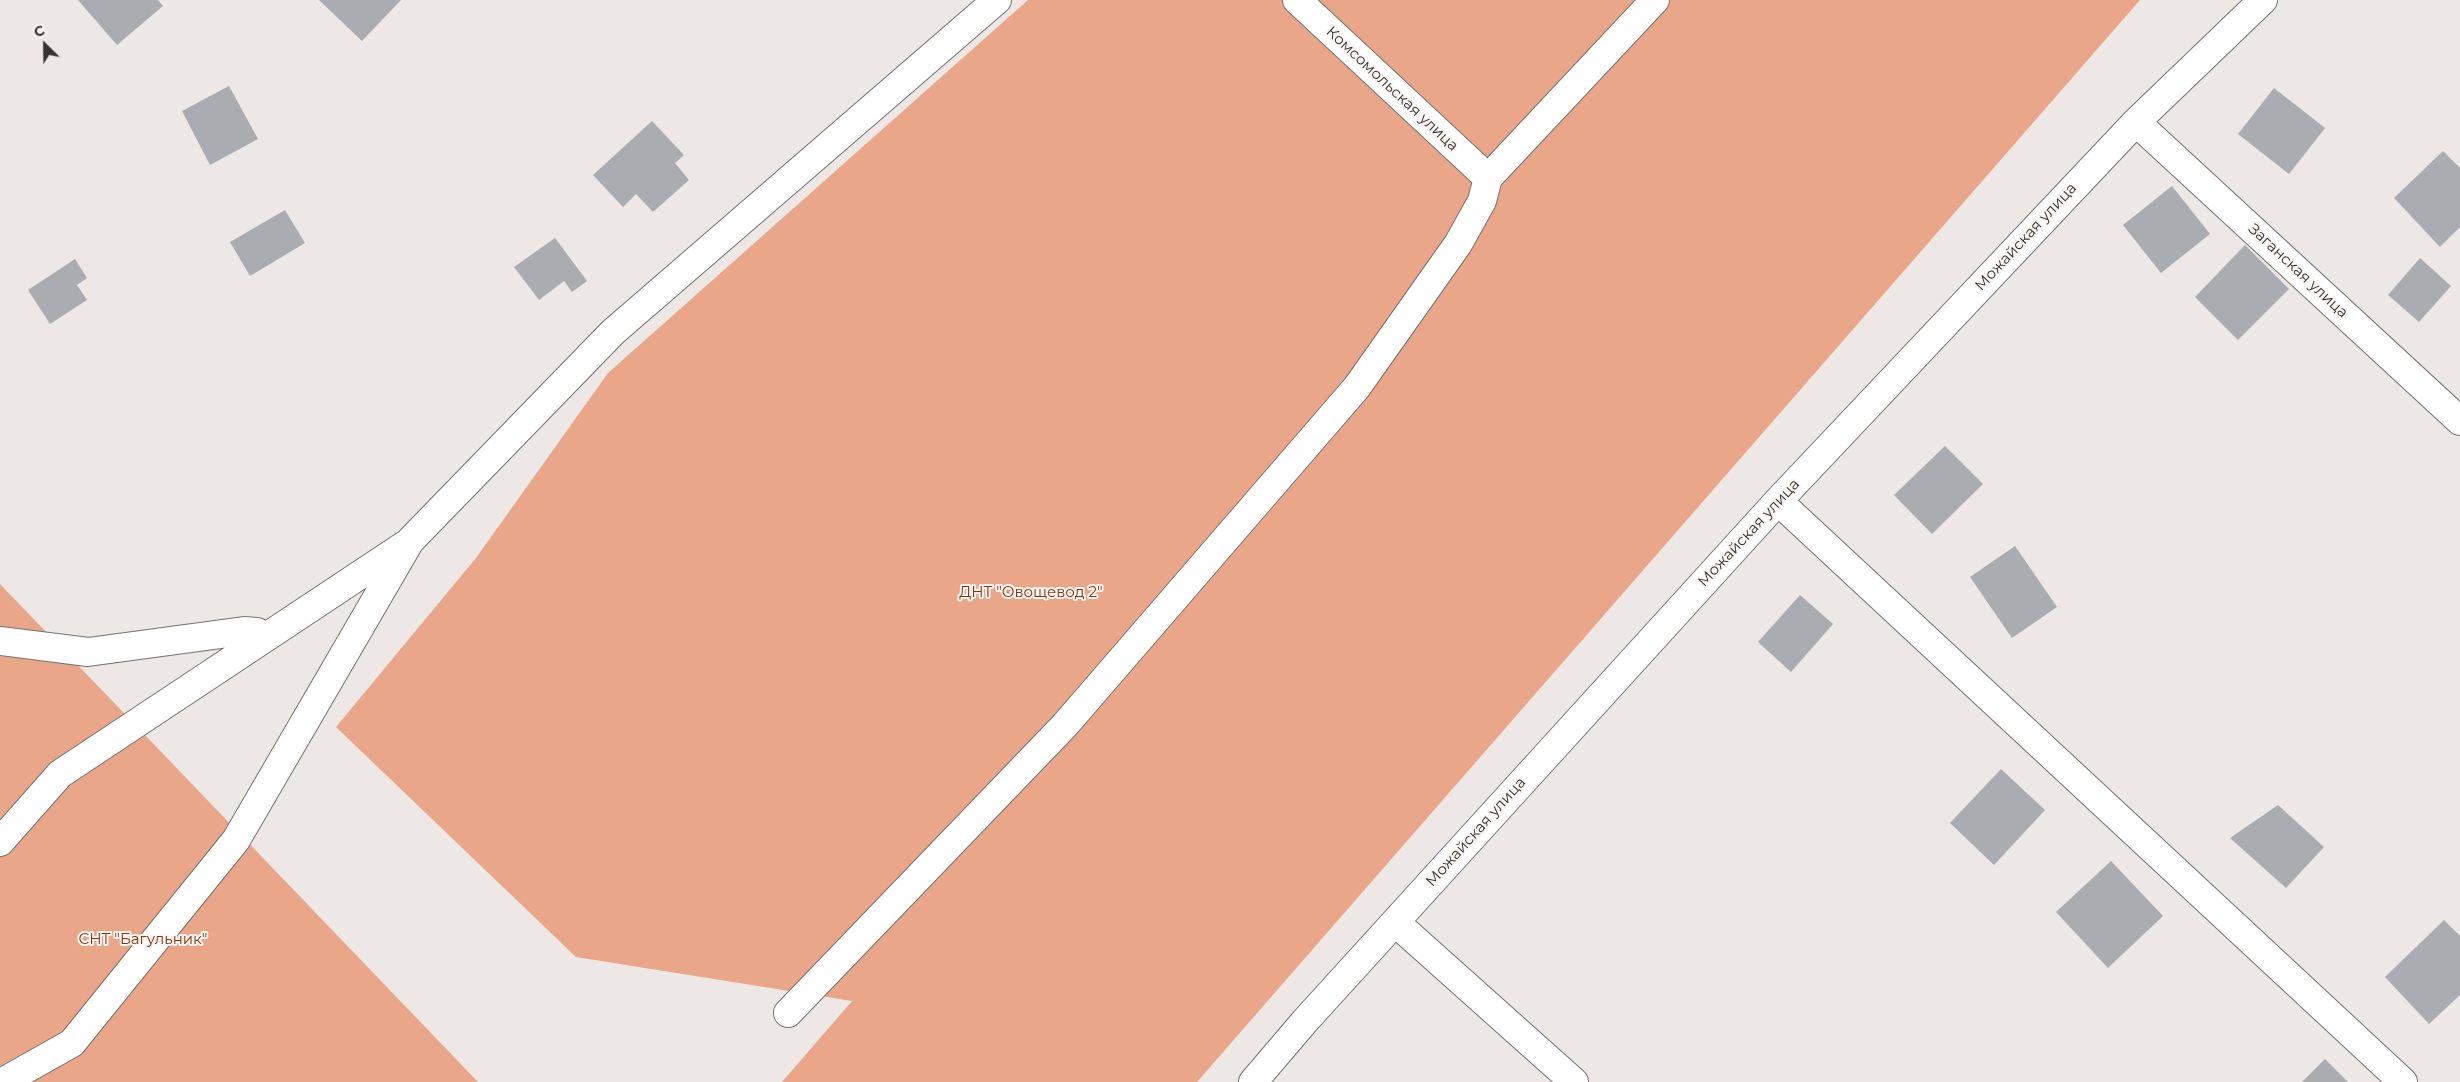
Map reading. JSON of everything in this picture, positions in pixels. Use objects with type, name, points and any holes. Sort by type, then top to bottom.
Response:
[{"type":"street","points":[[0,842],[60,774],[410,542],[613,332],[998,0]]},
{"type":"street","name":"Комсомольская улица","points":[[1297,0],[1488,178]]},
{"type":"street","points":[[788,1013],[1064,725],[1357,387],[1458,244],[1482,201],[1488,178],[1655,0]]},
{"type":"street","name":"Можайская улица","points":[[1253,1082],[1395,922],[1778,501],[2136,122],[2263,0]]},
{"type":"street","name":"Заганская улица","points":[[2136,122],[2460,421]]},
{"type":"street","points":[[1778,501],[2403,1082]]},
{"type":"street","points":[[3,1082],[72,1043],[236,840],[410,542]]},
{"type":"street","points":[[0,640],[88,652],[244,631],[257,632],[262,639]]},
{"type":"street","points":[[1395,922],[1574,1082]]},
{"type":"green space","name":"ДНТ \"Овощевод 2\"","points":[[1028,0],[2140,0],[1197,1082],[782,1082],[852,1001],[576,957],[336,727],[476,558],[608,373]]},
{"type":"green space","name":"СНТ \"Багульник\"","points":[[0,584],[478,1082],[0,1082]]},
{"type":"building","points":[[78,0],[158,0],[163,6],[117,45]]},
{"type":"building","points":[[319,0],[401,0],[362,41]]},
{"type":"building","points":[[229,86],[258,139],[210,165],[182,111]]},
{"type":"building","points":[[2274,88],[2325,128],[2289,174],[2238,134]]},
{"type":"building","points":[[652,121],[684,155],[675,163],[689,180],[653,212],[636,194],[623,207],[593,175]]},
{"type":"building","points":[[2443,151],[2460,168],[2460,227],[2440,247],[2394,198]]},
{"type":"building","points":[[2172,186],[2210,234],[2161,273],[2123,225]]},
{"type":"building","points":[[285,210],[305,243],[250,276],[230,242]]},
{"type":"building","points":[[555,238],[587,281],[572,292],[564,281],[539,300],[514,267]]},
{"type":"building","points":[[2245,245],[2289,289],[2238,340],[2195,297]]},
{"type":"building","points":[[2420,258],[2451,286],[2419,322],[2388,295]]},
{"type":"building","points":[[75,259],[87,278],[77,285],[87,300],[50,324],[28,290]]},
{"type":"building","points":[[1945,446],[1983,484],[1932,534],[1894,495]]},
{"type":"building","points":[[2015,546],[2057,607],[2012,638],[1970,577]]},
{"type":"building","points":[[1800,595],[1833,624],[1791,672],[1758,642]]},
{"type":"building","points":[[2001,769],[2045,810],[1994,865],[1950,823]]},
{"type":"building","points":[[2278,805],[2324,847],[2286,888],[2230,838]]},
{"type":"building","points":[[2111,861],[2163,916],[2108,968],[2056,912]]},
{"type":"building","points":[[2444,920],[2460,936],[2460,995],[2429,1024],[2385,977]]},
{"type":"building","points":[[2325,1059],[2348,1082],[2302,1082]]}]
